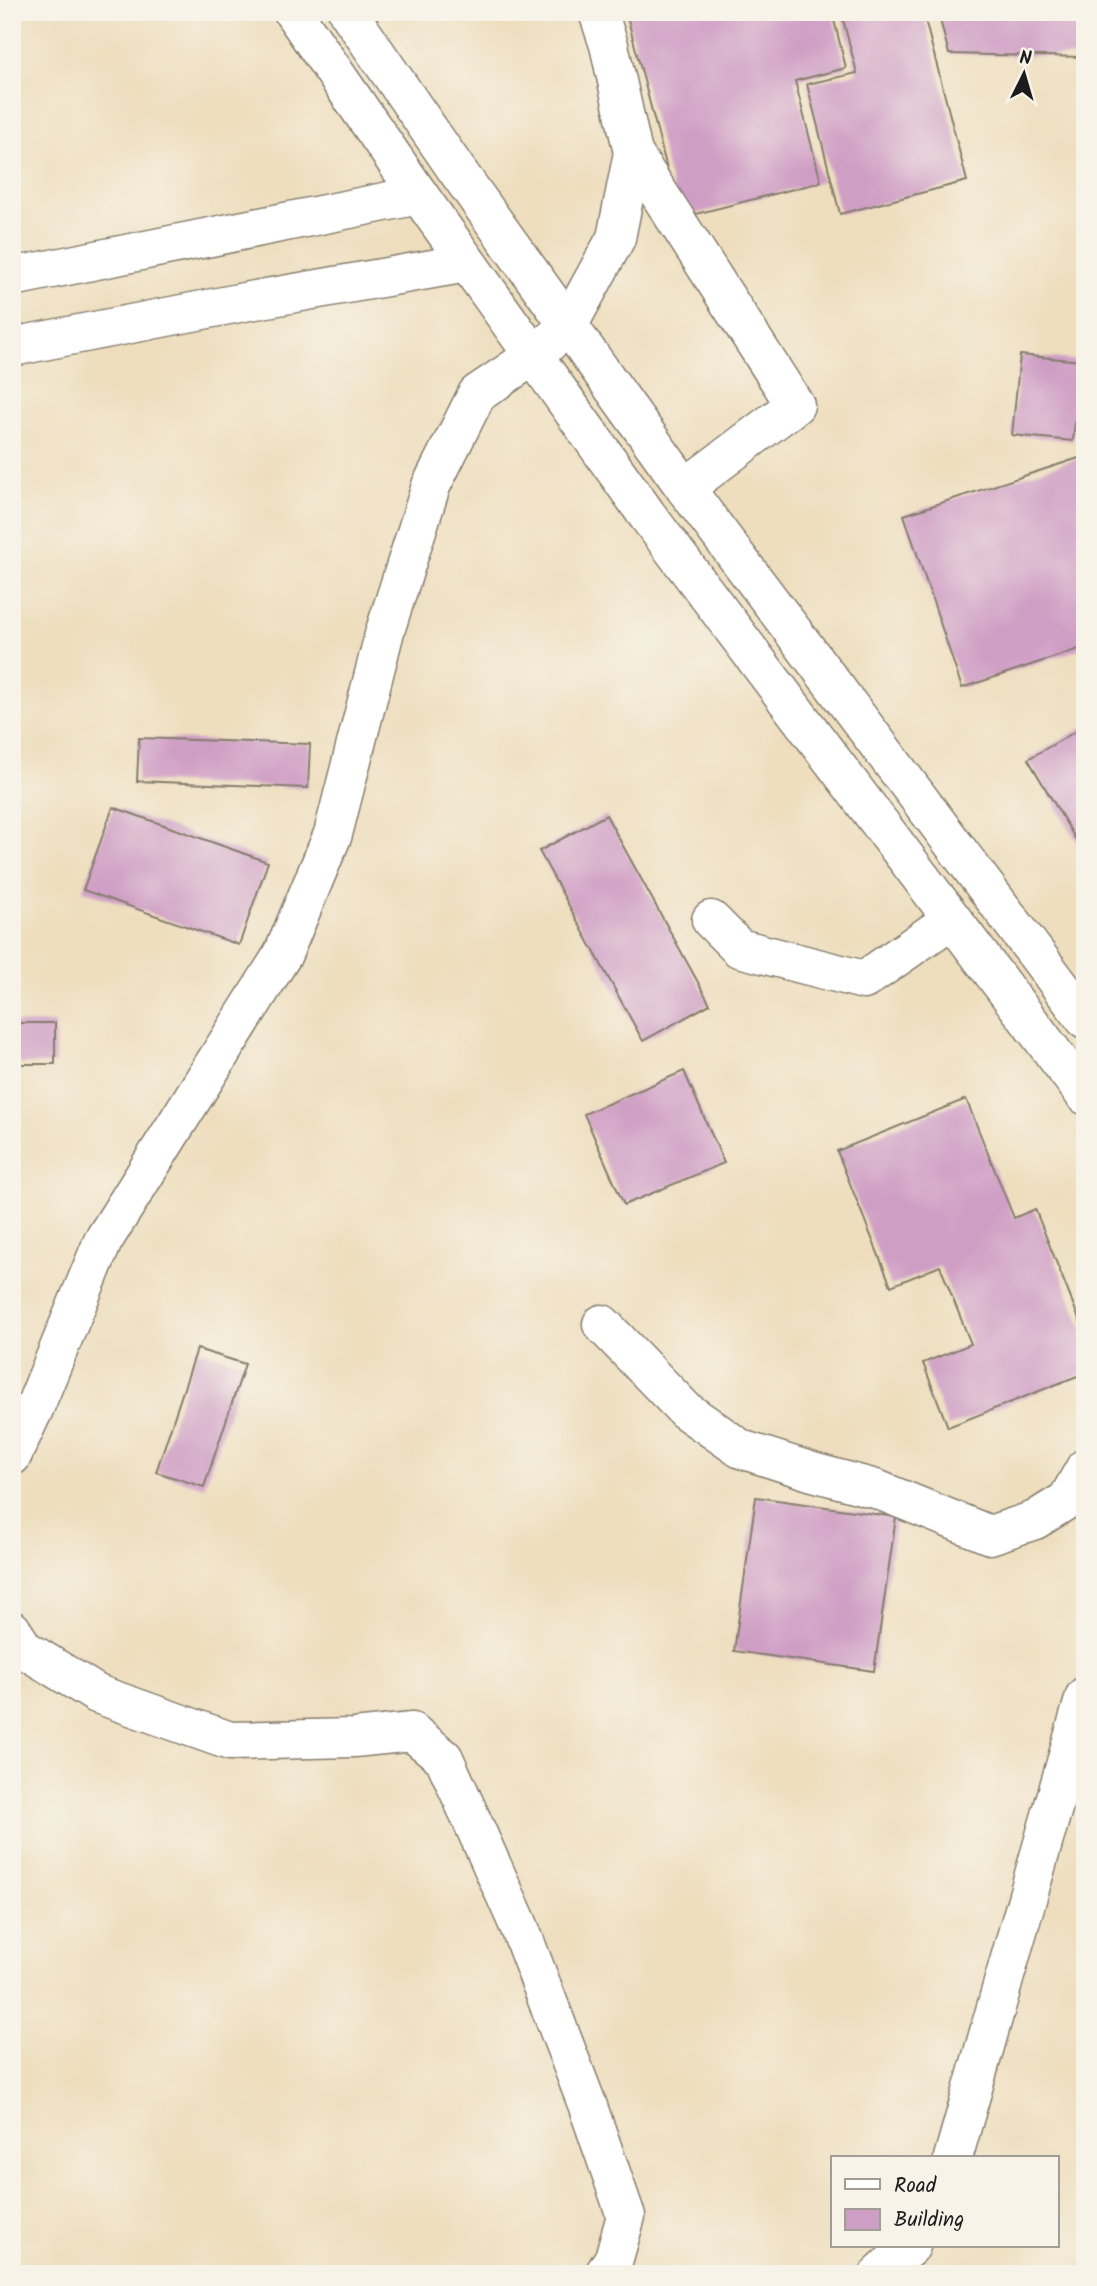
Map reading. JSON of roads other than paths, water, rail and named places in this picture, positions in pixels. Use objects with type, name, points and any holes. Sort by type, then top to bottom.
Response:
[{"type":"main road","points":[[293,12],[419,195],[647,515],[1085,1095]]},
{"type":"main road","points":[[348,12],[685,488],[1085,1019]]},
{"type":"main road","points":[[598,12],[609,45],[633,153],[795,405],[685,488]]},
{"type":"main road","points":[[12,1456],[103,1241],[283,954],[333,834],[385,631],[431,486],[477,394],[533,356],[568,326],[616,238],[633,153]]},
{"type":"main road","points":[[12,277],[419,195]]},
{"type":"main road","points":[[12,347],[244,302],[467,263]]},
{"type":"main road","points":[[711,920],[740,948],[864,980],[952,919]]},
{"type":"main road","points":[[1019,1008],[1056,981]]},
{"type":"main road","points":[[602,1324],[685,1410],[741,1449],[876,1489],[990,1535],[1035,1520],[1067,1500],[1085,1468]]},
{"type":"main road","points":[[12,1630],[24,1649],[97,1693],[230,1741],[354,1738],[412,1732],[443,1758],[520,1926],[626,2216],[614,2258],[604,2274]]},
{"type":"main road","points":[[954,2156],[1085,1696]]},
{"type":"main road","points":[[879,2274],[909,2248]]}]
